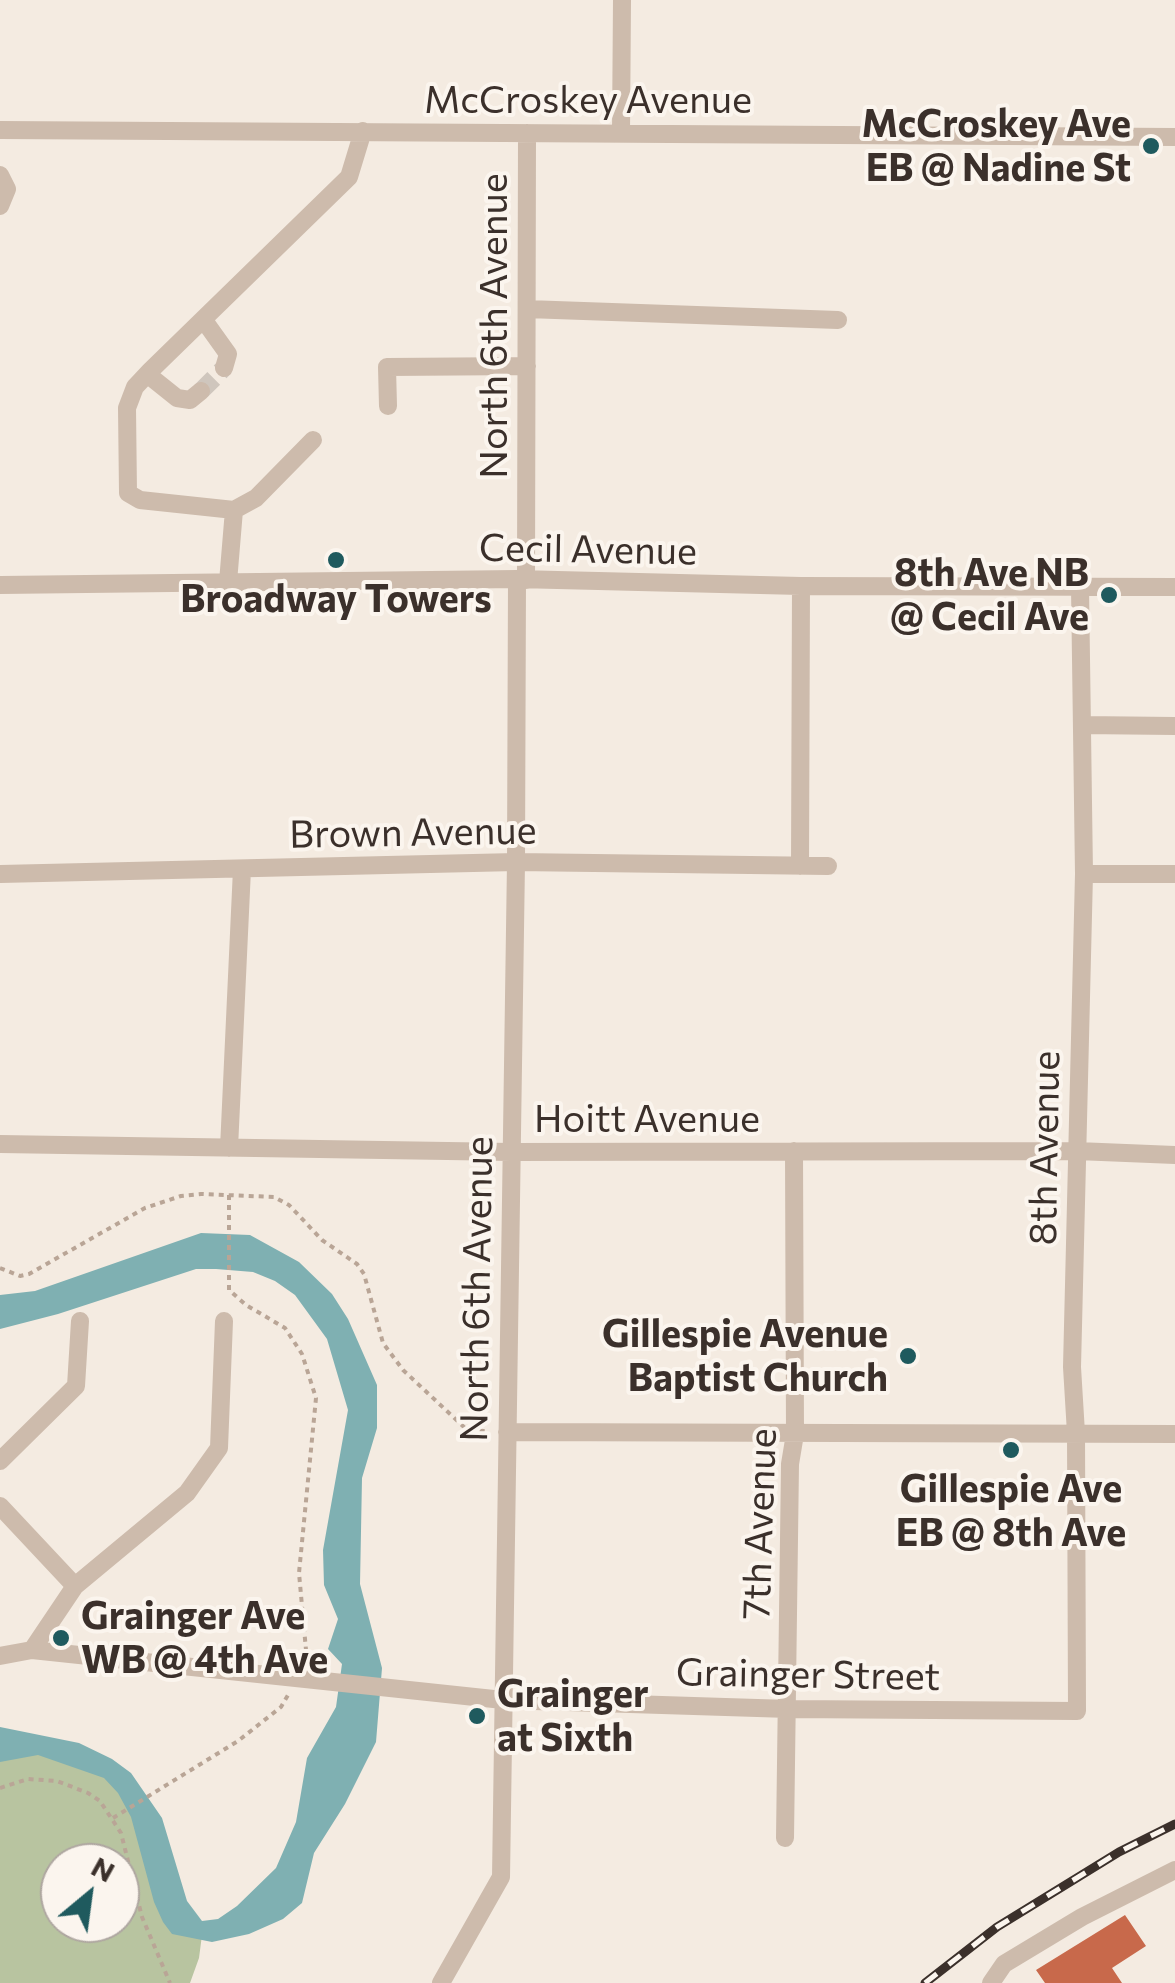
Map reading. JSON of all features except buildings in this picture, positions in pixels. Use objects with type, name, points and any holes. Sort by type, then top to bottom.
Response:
[{"type":"street","points":[[621,133],[622,0]]},
{"type":"street","name":"McCroskey Avenue","points":[[0,130],[1175,137]]},
{"type":"street","points":[[313,440],[256,498],[234,510],[140,500],[128,493],[127,408],[135,388],[349,177],[363,131]]},
{"type":"street","name":"North 6th Avenue","points":[[441,1983],[500,1877],[527,366],[527,132]]},
{"type":"street","points":[[0,175],[6,189],[0,206]]},
{"type":"street","points":[[527,309],[838,320]]},
{"type":"street","points":[[203,319],[228,354],[224,368]]},
{"type":"street","points":[[388,406],[387,367],[527,366]]},
{"type":"street","points":[[147,374],[177,398],[190,400],[201,391]]},
{"type":"street","points":[[228,582],[234,510]]},
{"type":"street","name":"Cecil Avenue","points":[[0,585],[522,580],[1175,587]]},
{"type":"street","points":[[800,866],[802,586]]},
{"type":"street","name":"8th Avenue","points":[[1077,1711],[1076,1434],[1072,1367],[1084,874],[1080,587]]},
{"type":"street","points":[[1082,725],[1175,726]]},
{"type":"street","name":"Brown Avenue","points":[[0,874],[516,862],[828,866]]},
{"type":"street","points":[[229,1148],[242,869]]},
{"type":"street","points":[[1084,874],[1175,874]]},
{"type":"street","name":"Hoitt Avenue","points":[[0,1144],[511,1152],[1077,1150],[1175,1155]]},
{"type":"street","name":"7th Avenue","points":[[786,1838],[790,1464],[795,1434],[794,1151]]},
{"type":"street","points":[[0,1460],[76,1386],[80,1321]]},
{"type":"street","points":[[32,1650],[75,1586],[187,1493],[219,1448],[224,1321]]},
{"type":"street","points":[[507,1432],[1175,1434]]},
{"type":"street","points":[[0,1506],[75,1586]]},
{"type":"street","name":"Grainger Street","points":[[0,1656],[32,1650],[503,1700],[789,1709],[1077,1711]]},
{"type":"street","points":[[990,1983],[1004,1964],[1082,1917],[1175,1870]]},
{"type":"path","points":[[113,1818],[266,1720],[281,1706],[306,1663],[299,1573],[316,1398],[294,1340],[285,1328],[229,1290],[228,1195]]},
{"type":"path","points":[[0,1268],[20,1276],[29,1274],[145,1208],[182,1196],[274,1198],[289,1205],[322,1240],[364,1274],[383,1343],[434,1402],[464,1428],[507,1432]]},
{"type":"path","points":[[0,1788],[28,1779],[58,1781],[88,1792],[113,1818],[127,1850],[146,1929],[170,1983]]},
{"type":"green space","points":[[0,1734],[96,1755],[172,1874],[202,1935],[190,1983],[0,1983]]},
{"type":"water","points":[[201,1233],[250,1235],[299,1262],[332,1294],[348,1319],[377,1385],[377,1428],[362,1478],[360,1584],[382,1668],[376,1742],[345,1804],[314,1853],[302,1903],[283,1919],[249,1934],[212,1942],[172,1934],[154,1902],[140,1843],[118,1793],[104,1778],[38,1755],[0,1762],[0,1727],[79,1743],[131,1773],[162,1818],[187,1901],[202,1921],[218,1919],[237,1906],[276,1868],[296,1822],[307,1758],[336,1707],[342,1664],[328,1649],[338,1619],[324,1585],[323,1550],[348,1410],[327,1339],[295,1295],[253,1272],[196,1269],[0,1329],[0,1295],[35,1291]]},
{"type":"tunnel","points":[[201,391],[224,368]]},
{"type":"railway","points":[[925,1983],[997,1927],[1119,1852],[1175,1824]]},
{"type":"place","name":"McCroskey Ave EB @ Nadine St","points":[[1151,146]]},
{"type":"place","name":"Broadway Towers","points":[[336,560]]},
{"type":"place","name":"8th Ave NB @ Cecil Ave","points":[[1109,595]]},
{"type":"place","name":"Gillespie Avenue Baptist Church","points":[[908,1356]]},
{"type":"place","name":"Gillespie Ave EB @ 8th Ave","points":[[1011,1450]]},
{"type":"place","name":"Grainger Ave WB @ 4th Ave","points":[[61,1638]]},
{"type":"place","name":"Grainger at Sixth","points":[[477,1716]]}]
